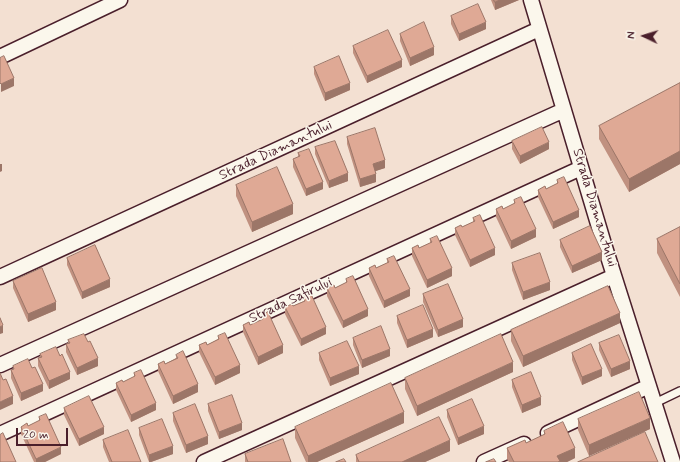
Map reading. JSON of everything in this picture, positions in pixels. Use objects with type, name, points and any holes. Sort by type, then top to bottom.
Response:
[{"type":"street","points":[[0,57],[120,0]]},
{"type":"street","name":"Strada Diamantului","points":[[531,0],[614,276],[673,462]]},
{"type":"street","name":"Strada Diamantului","points":[[0,277],[539,29]]},
{"type":"street","points":[[0,365],[564,110]]},
{"type":"street","name":"Strada Safirului","points":[[0,434],[581,168]]},
{"type":"street","points":[[204,462],[614,276]]},
{"type":"street","points":[[484,462],[649,386]]},
{"type":"lane","points":[[655,403],[680,391]]},
{"type":"building","points":[[478,4],[486,22],[459,34],[451,16]]},
{"type":"building","points":[[424,22],[434,47],[410,58],[400,34]]},
{"type":"building","points":[[388,30],[402,60],[367,76],[353,46]]},
{"type":"building","points":[[4,56],[14,78],[1,84],[0,58]]},
{"type":"building","points":[[339,56],[350,83],[325,93],[314,67]]},
{"type":"building","points":[[680,83],[680,151],[629,179],[599,126]]},
{"type":"building","points":[[542,127],[549,142],[520,156],[512,141]]},
{"type":"building","points":[[375,128],[385,160],[373,164],[376,174],[360,179],[347,137]]},
{"type":"building","points":[[335,141],[348,173],[329,181],[315,147]]},
{"type":"building","points":[[309,149],[323,182],[306,189],[293,159],[300,156],[298,153]]},
{"type":"building","points":[[277,167],[293,204],[252,222],[236,185]]},
{"type":"building","points":[[564,177],[579,210],[553,222],[538,190],[545,186],[546,189],[558,183],[557,180]]},
{"type":"building","points":[[521,197],[536,229],[511,241],[496,209],[502,206],[503,209],[515,203],[514,200]]},
{"type":"building","points":[[480,215],[495,248],[470,260],[455,228],[461,225],[462,227],[475,221],[473,218]]},
{"type":"building","points":[[590,226],[602,252],[572,266],[560,240]]},
{"type":"building","points":[[680,227],[680,284],[657,239]]},
{"type":"building","points":[[437,236],[452,268],[427,280],[412,248],[418,245],[419,248],[432,242],[430,239]]},
{"type":"building","points":[[95,245],[110,279],[82,292],[67,258]]},
{"type":"building","points":[[540,253],[550,282],[523,292],[512,263]]},
{"type":"building","points":[[394,256],[410,289],[384,301],[369,268],[375,265],[376,268],[389,262],[387,259]]},
{"type":"building","points":[[42,268],[56,302],[28,314],[13,281]]},
{"type":"building","points":[[353,276],[368,309],[343,321],[327,288],[334,285],[335,288],[347,282],[346,279]]},
{"type":"building","points":[[448,284],[463,319],[438,330],[423,294]]},
{"type":"building","points":[[608,286],[620,313],[523,356],[511,330]]},
{"type":"building","points":[[311,294],[326,327],[301,339],[285,307],[292,304],[293,306],[305,301],[304,297]]},
{"type":"building","points":[[423,305],[433,329],[407,340],[397,316]]},
{"type":"building","points":[[268,312],[283,345],[258,357],[243,325],[249,322],[250,325],[263,319],[261,316]]},
{"type":"building","points":[[0,318],[3,325],[0,327]]},
{"type":"building","points":[[381,326],[390,349],[362,360],[353,338]]},
{"type":"building","points":[[225,333],[240,365],[215,377],[199,345],[206,342],[207,345],[219,339],[218,336]]},
{"type":"building","points":[[84,334],[88,342],[90,341],[98,358],[77,368],[66,344],[70,343],[68,340]]},
{"type":"building","points":[[501,334],[513,362],[417,406],[405,378]]},
{"type":"building","points":[[619,335],[630,361],[611,369],[599,343]]},
{"type":"building","points":[[347,341],[359,366],[330,378],[319,353]]},
{"type":"building","points":[[591,344],[602,369],[582,377],[572,353]]},
{"type":"building","points":[[56,347],[60,356],[62,354],[70,372],[49,381],[38,358],[42,357],[40,354]]},
{"type":"building","points":[[183,351],[198,384],[173,396],[158,364],[164,361],[165,364],[178,358],[176,355]]},
{"type":"building","points":[[28,359],[32,368],[35,367],[43,384],[21,393],[11,370],[14,369],[13,366]]},
{"type":"building","points":[[141,370],[156,403],[131,415],[116,383],[122,380],[123,382],[135,376],[134,373]]},
{"type":"building","points":[[531,372],[541,397],[522,405],[512,380]]},
{"type":"building","points":[[0,373],[3,380],[6,379],[13,396],[0,402]]},
{"type":"building","points":[[391,383],[404,412],[308,456],[295,427]]},
{"type":"building","points":[[639,392],[650,418],[589,445],[578,419]]},
{"type":"building","points":[[232,395],[242,423],[219,432],[208,404]]},
{"type":"building","points":[[89,396],[104,427],[79,439],[64,408]]},
{"type":"building","points":[[472,399],[484,426],[458,438],[447,410]]},
{"type":"building","points":[[195,404],[208,436],[186,445],[173,413]]},
{"type":"building","points":[[46,414],[61,447],[36,459],[21,427],[27,423],[28,426],[40,420],[39,417]]},
{"type":"building","points":[[439,417],[450,440],[402,462],[359,462],[356,455]]},
{"type":"building","points":[[162,419],[173,446],[149,455],[139,428]]},
{"type":"building","points":[[563,422],[575,448],[557,456],[560,461],[514,462],[507,448],[525,440],[526,443],[545,434],[544,431]]},
{"type":"building","points":[[128,430],[141,462],[112,462],[103,440]]},
{"type":"building","points":[[645,432],[658,462],[578,462]]},
{"type":"building","points":[[3,433],[16,462],[0,462],[0,435]]},
{"type":"building","points":[[283,439],[291,462],[248,462],[245,454]]},
{"type":"building","points":[[344,459],[346,462],[336,462]]},
{"type":"building","points":[[494,459],[496,462],[486,462]]}]
